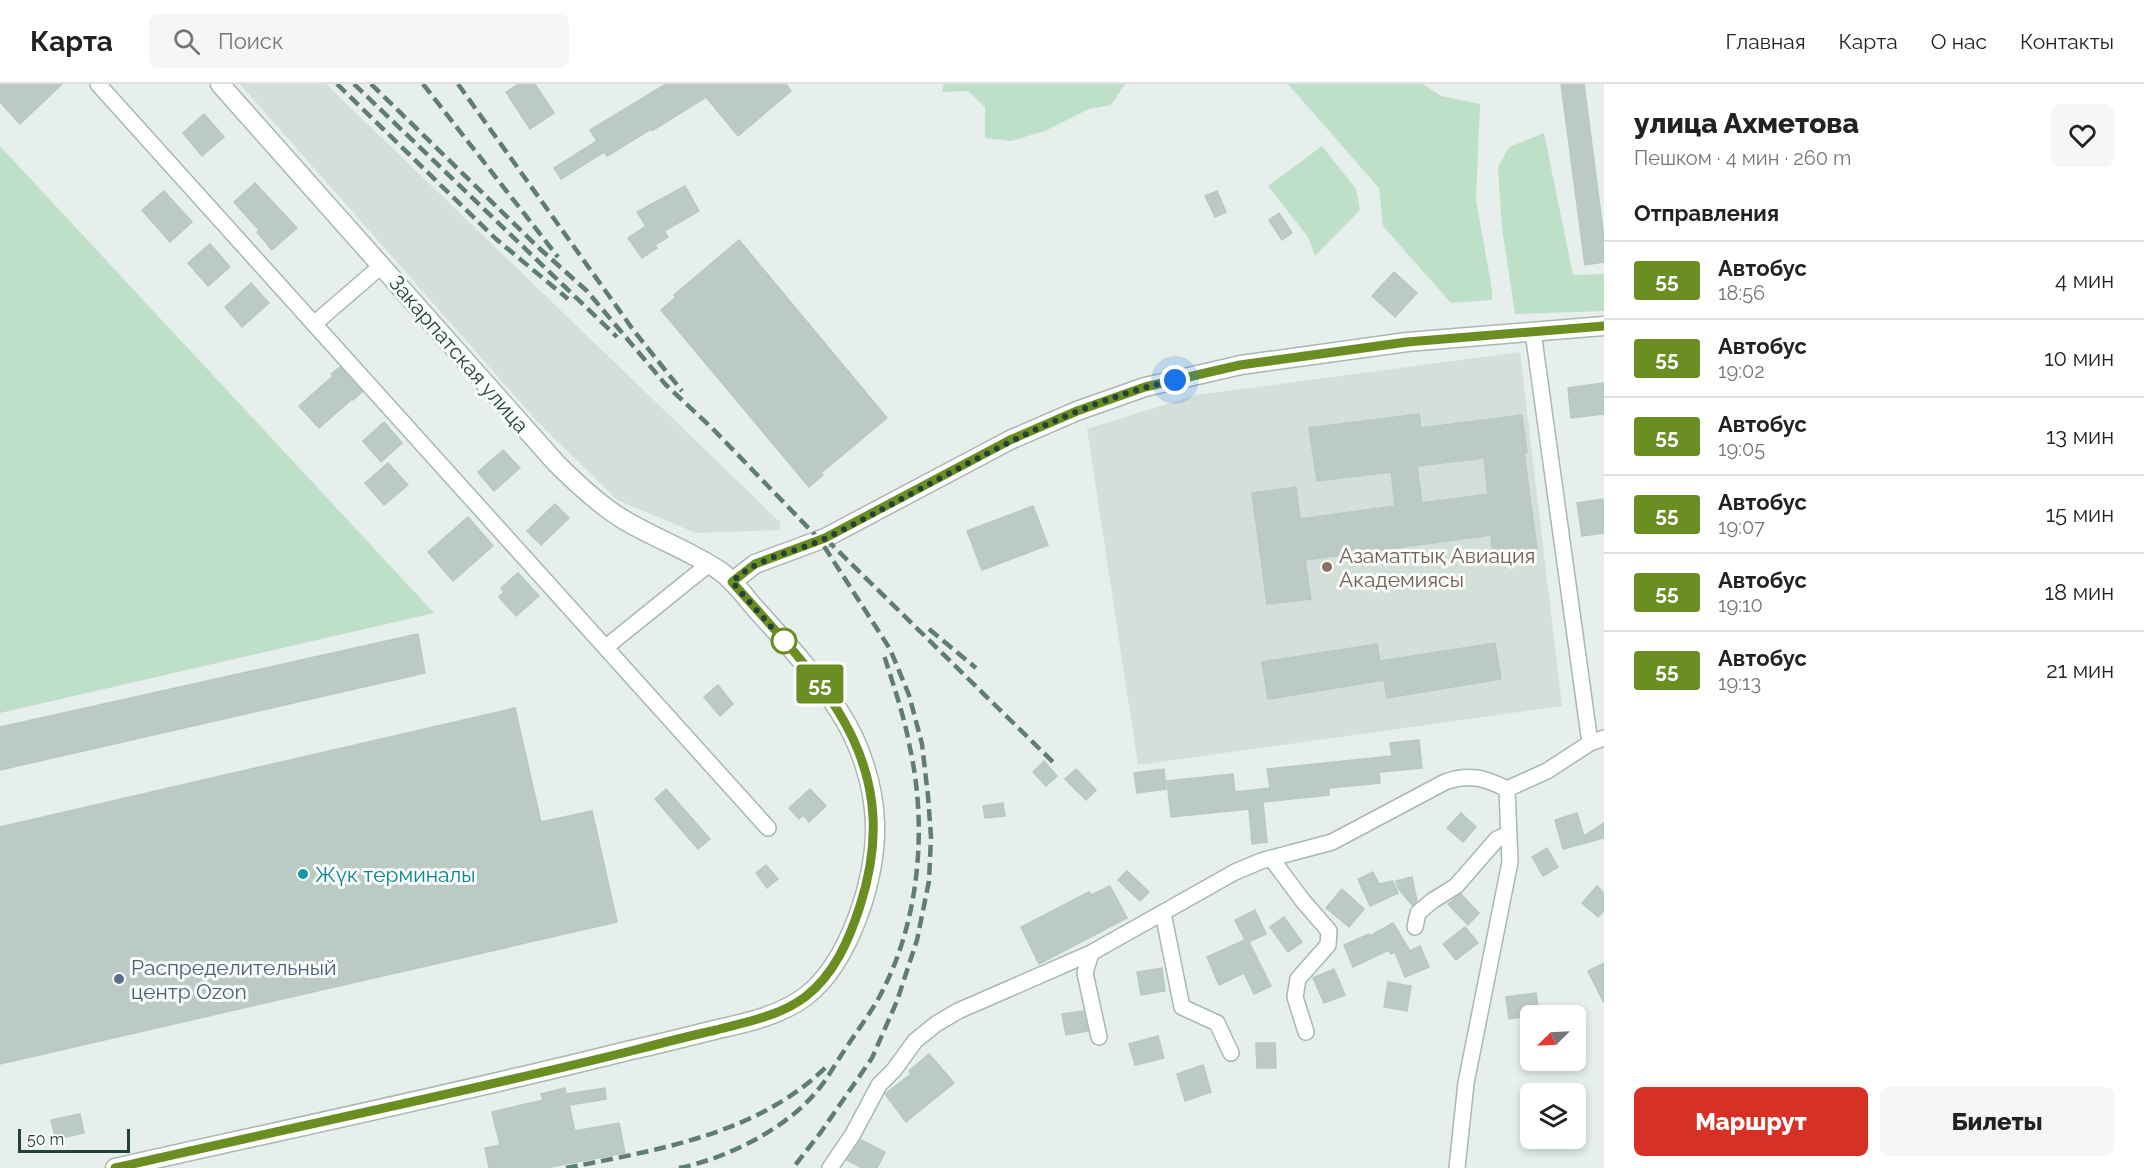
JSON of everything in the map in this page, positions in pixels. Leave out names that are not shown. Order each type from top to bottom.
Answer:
[{"type":"street","points":[[98,84],[768,828]]},
{"type":"street","name":"Закарпатская улица","points":[[115,1168],[503,1082],[727,1027],[787,1008],[818,986],[833,967],[846,942],[866,887],[873,852],[875,824],[871,793],[857,747],[841,714],[775,630],[724,573],[621,518],[581,489],[220,84]]},
{"type":"street","points":[[314,324],[381,266]]},
{"type":"street","points":[[732,582],[755,564],[825,538],[1010,440],[1077,411],[1145,387],[1240,365],[1407,342],[1604,326]]},
{"type":"street","points":[[1507,789],[1547,771],[1597,740],[1533,332]]},
{"type":"street","points":[[606,647],[709,564]]},
{"type":"street","points":[[830,1168],[853,1134],[879,1085],[894,1070],[915,1041],[936,1024],[958,1011],[1090,953],[1235,872],[1271,858],[1332,842],[1445,782],[1460,777],[1486,778],[1507,789]]},
{"type":"street","points":[[1457,1168],[1466,1083],[1510,862],[1507,789]]},
{"type":"street","points":[[1415,927],[1418,914],[1432,901],[1456,885],[1497,839],[1509,834]]},
{"type":"street","points":[[1271,858],[1329,931],[1328,945],[1298,979],[1295,997],[1306,1032]]},
{"type":"street","points":[[1163,913],[1182,1007],[1217,1023],[1231,1053]]},
{"type":"street","points":[[1090,953],[1085,973],[1099,1037]]},
{"type":"shaded area","points":[[240,84],[326,84],[780,522],[780,530],[696,533],[617,500],[536,420]]},
{"type":"shaded area","name":"Азаматтық Авиация Академиясы","points":[[1520,352],[1562,706],[1138,765],[1087,429],[1196,395]]},
{"type":"green space","points":[[944,84],[1125,84],[1111,105],[1089,109],[1045,131],[1011,141],[985,138],[985,107],[968,91],[942,92]]},
{"type":"green space","points":[[1288,84],[1423,84],[1441,96],[1480,104],[1476,200],[1492,300],[1451,303],[1383,226],[1379,188]]},
{"type":"green space","points":[[1544,133],[1573,275],[1604,274],[1604,311],[1515,314],[1502,227],[1498,167],[1509,147]]},
{"type":"green space","points":[[0,146],[434,613],[0,713]]},
{"type":"green space","points":[[1322,146],[1356,189],[1360,210],[1315,256],[1308,237],[1268,186]]},
{"type":"building","points":[[0,84],[62,84],[20,124],[0,102]]},
{"type":"building","points":[[519,84],[535,84],[554,113],[530,129],[506,92]]},
{"type":"building","points":[[666,84],[786,84],[791,91],[738,136],[706,97],[652,131],[651,129],[607,156],[604,152],[561,179],[554,168],[597,141],[590,130]]},
{"type":"building","points":[[1561,84],[1584,84],[1604,238],[1604,262],[1585,265]]},
{"type":"building","points":[[204,114],[224,137],[202,156],[183,133]]},
{"type":"building","points":[[255,183],[297,228],[272,250],[257,232],[259,230],[234,202]]},
{"type":"building","points":[[685,186],[699,211],[664,231],[668,237],[655,245],[657,248],[642,258],[628,238],[646,226],[637,212]]},
{"type":"building","points":[[164,191],[192,222],[170,242],[142,210]]},
{"type":"building","points":[[1217,191],[1226,212],[1215,217],[1205,196]]},
{"type":"building","points":[[1279,213],[1292,233],[1282,240],[1269,220]]},
{"type":"building","points":[[739,240],[887,418],[821,473],[823,475],[809,487],[661,310],[676,297],[674,295]]},
{"type":"building","points":[[210,244],[230,267],[208,286],[188,263]]},
{"type":"building","points":[[1394,272],[1417,293],[1395,317],[1372,296]]},
{"type":"building","points":[[251,283],[269,303],[242,327],[225,307]]},
{"type":"building","points":[[340,367],[362,392],[319,428],[299,406]]},
{"type":"building","points":[[1604,383],[1604,414],[1571,418],[1568,388]]},
{"type":"building","points":[[1419,414],[1421,428],[1522,415],[1527,452],[1524,453],[1537,549],[1493,554],[1491,535],[1305,560],[1311,599],[1267,604],[1252,493],[1296,487],[1300,519],[1395,506],[1391,472],[1317,481],[1309,428]],"holes":[[[1484,458],[1488,494],[1422,503],[1417,466]]]},
{"type":"building","points":[[384,422],[402,443],[381,462],[363,441]]},
{"type":"building","points":[[503,450],[520,468],[494,491],[478,472]]},
{"type":"building","points":[[388,463],[408,485],[384,505],[365,483]]},
{"type":"building","points":[[1604,499],[1604,533],[1582,536],[1577,503]]},
{"type":"building","points":[[555,504],[569,518],[541,545],[527,531]]},
{"type":"building","points":[[1033,506],[1048,545],[982,570],[967,531]]},
{"type":"building","points":[[468,517],[493,546],[453,581],[428,552]]},
{"type":"building","points":[[518,573],[539,596],[516,616],[499,597],[504,592],[501,588]]},
{"type":"building","points":[[418,634],[425,673],[0,770],[0,727]]},
{"type":"building","points":[[1495,643],[1501,679],[1387,698],[1384,680],[1268,699],[1262,662],[1377,644],[1380,661]]},
{"type":"building","points":[[718,685],[733,704],[720,716],[704,697]]},
{"type":"building","name":"Жүк терминалы","points":[[515,708],[541,822],[592,811],[617,922],[0,1064],[0,827]]},
{"type":"building","points":[[1419,740],[1422,768],[1379,772],[1380,783],[1329,788],[1329,795],[1263,802],[1267,842],[1252,844],[1249,809],[1171,817],[1167,781],[1233,774],[1235,792],[1270,788],[1267,769],[1392,756],[1390,743]]},
{"type":"building","points":[[1044,761],[1057,776],[1046,786],[1033,772]]},
{"type":"building","points":[[1076,769],[1096,790],[1086,800],[1065,779]]},
{"type":"building","points":[[1164,769],[1166,789],[1137,793],[1134,773]]},
{"type":"building","points":[[666,789],[710,839],[698,849],[655,799]]},
{"type":"building","points":[[810,789],[826,806],[809,822],[803,815],[799,819],[789,808]]},
{"type":"building","points":[[1003,803],[1005,816],[985,818],[983,806]]},
{"type":"building","points":[[1461,813],[1476,827],[1463,842],[1447,828]]},
{"type":"building","points":[[1577,813],[1584,836],[1604,823],[1604,838],[1563,849],[1555,820]]},
{"type":"building","points":[[1547,848],[1558,867],[1543,876],[1532,857]]},
{"type":"building","points":[[766,865],[778,879],[767,888],[756,873]]},
{"type":"building","points":[[1127,871],[1149,892],[1140,901],[1118,880]]},
{"type":"building","points":[[1373,872],[1379,884],[1393,881],[1398,893],[1370,906],[1358,879]]},
{"type":"building","points":[[1412,877],[1417,901],[1412,905],[1398,888],[1396,881]]},
{"type":"building","points":[[1110,886],[1127,918],[1039,964],[1021,927],[1089,892],[1091,895]]},
{"type":"building","points":[[1597,886],[1604,893],[1604,911],[1598,917],[1582,903]]},
{"type":"building","points":[[1342,889],[1364,909],[1349,927],[1326,908]]},
{"type":"building","points":[[1461,894],[1479,913],[1468,925],[1448,904]]},
{"type":"building","points":[[1255,910],[1266,934],[1249,942],[1271,986],[1254,994],[1244,973],[1219,985],[1207,957],[1245,940],[1235,920]]},
{"type":"building","points":[[1284,917],[1302,942],[1288,952],[1270,927]]},
{"type":"building","points":[[1393,923],[1410,951],[1420,946],[1429,967],[1405,977],[1395,952],[1391,954],[1389,950],[1353,967],[1344,945],[1369,934],[1370,936]]},
{"type":"building","points":[[1465,927],[1478,943],[1456,960],[1443,944]]},
{"type":"building","points":[[1604,963],[1604,1003],[1588,971]]},
{"type":"building","points":[[1162,968],[1165,991],[1141,995],[1137,972]]},
{"type":"building","points":[[1334,969],[1345,995],[1324,1003],[1313,978]]},
{"type":"building","points":[[1388,982],[1411,986],[1407,1011],[1384,1007]]},
{"type":"building","points":[[1536,993],[1538,1005],[1520,1005],[1520,1017],[1509,1019],[1506,997]]},
{"type":"building","points":[[1083,1011],[1088,1031],[1066,1035],[1062,1014]]},
{"type":"building","points":[[1158,1036],[1164,1058],[1135,1065],[1129,1044]]},
{"type":"building","points":[[1256,1043],[1275,1043],[1276,1068],[1257,1068]]},
{"type":"building","points":[[929,1054],[954,1083],[906,1122],[885,1094],[911,1074],[909,1071]]},
{"type":"building","points":[[1203,1065],[1211,1092],[1185,1101],[1177,1074]]},
{"type":"building","points":[[565,1088],[566,1094],[605,1088],[606,1099],[569,1105],[575,1131],[619,1123],[625,1153],[545,1168],[489,1168],[485,1148],[500,1145],[492,1112],[543,1100],[541,1094]]},
{"type":"building","points":[[80,1114],[84,1133],[56,1139],[51,1120]]},
{"type":"building","points":[[861,1140],[885,1152],[877,1168],[862,1168],[847,1160]]},
{"type":"railway","points":[[337,84],[496,239],[568,299]]},
{"type":"railway","points":[[354,84],[617,337]]},
{"type":"railway","points":[[371,84],[540,249],[587,291],[666,385],[712,428],[820,540],[890,649],[909,695],[922,744],[931,837],[929,881],[917,940],[897,1001],[872,1058],[793,1168]]},
{"type":"railway","points":[[423,84],[558,257]]},
{"type":"railway","points":[[458,84],[634,331],[682,391]]},
{"type":"railway","points":[[826,539],[1054,763]]},
{"type":"railway","points":[[929,629],[976,668]]},
{"type":"railway","points":[[679,1168],[716,1158],[735,1150],[772,1130],[803,1106],[820,1087],[841,1056],[877,1001],[891,972],[911,910],[919,845],[915,779],[908,736],[883,652]]},
{"type":"railway","points":[[566,1168],[671,1146],[739,1123],[770,1108],[800,1089],[827,1066]]},
{"type":"bus line","name":"55","points":[[115,1168],[503,1082],[727,1027],[787,1008],[818,986],[833,967],[846,942],[866,887],[873,852],[875,824],[871,793],[859,751],[841,714],[775,630],[732,582],[755,564],[825,538],[1010,440],[1077,411],[1145,387],[1240,365],[1407,342],[1604,326]]},
{"type":"place","name":"Азаматтық Авиация Академиясы","points":[[1327,567]]},
{"type":"place","name":"Жүк терминалы","points":[[303,874]]},
{"type":"place","name":"Распределительный центр Ozon","points":[[119,979]]},
{"type":"route","points":[[784,641],[788,646],[732,582],[744,571],[755,564],[825,538],[1010,440],[1077,411],[1145,387],[1175,380]]}]
